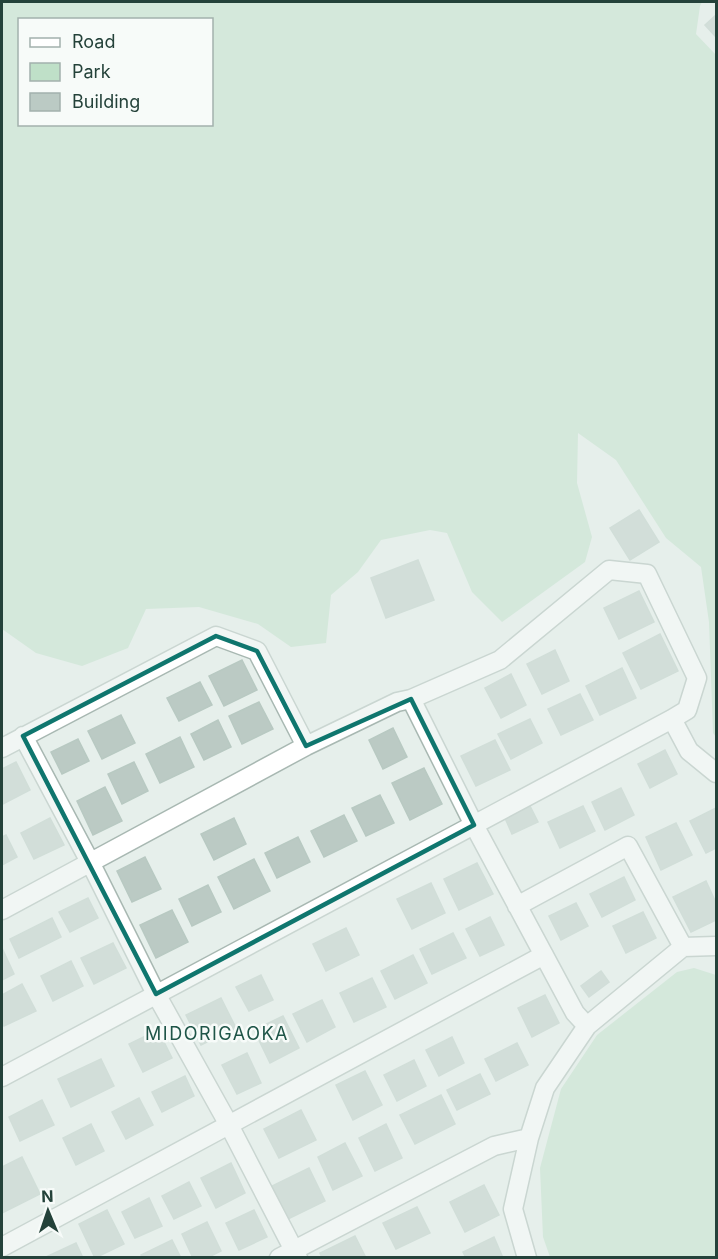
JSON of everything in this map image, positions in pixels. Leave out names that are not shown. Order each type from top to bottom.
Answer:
[{"type":"street","points":[[2,910],[306,746],[398,702],[411,699],[500,660],[609,570],[647,574],[697,678],[687,710],[672,719],[2,1077]]},
{"type":"street","points":[[2,748],[216,636],[257,651],[306,746]]},
{"type":"street","points":[[411,699],[517,906],[575,1013],[586,1026]]},
{"type":"street","points":[[672,719],[689,751],[717,773]]},
{"type":"street","points":[[23,736],[90,862],[156,994],[229,1125],[290,1255],[494,1146],[529,1138]]},
{"type":"street","points":[[517,906],[628,846],[683,946]]},
{"type":"street","points":[[527,1257],[513,1209],[529,1138],[545,1088],[586,1026],[683,946],[717,946]]},
{"type":"street","points":[[2,1247],[544,955]]},
{"type":"highlighted area","points":[[216,636],[257,651],[306,746],[411,699],[474,825],[156,994],[23,736]]},
{"type":"green space","points":[[2,2],[702,2],[696,34],[716,55],[716,737],[713,733],[709,622],[701,567],[666,538],[616,460],[578,433],[577,483],[592,537],[585,562],[502,622],[472,592],[447,533],[430,530],[381,540],[358,572],[331,595],[326,643],[291,647],[258,624],[199,607],[146,609],[128,648],[82,666],[36,653],[2,629]]},
{"type":"green space","points":[[694,968],[716,975],[716,1257],[550,1257],[543,1237],[540,1168],[561,1089],[597,1035],[677,972]]},
{"type":"building","points":[[716,15],[716,37],[705,25]]},
{"type":"building","points":[[639,510],[659,542],[630,560],[610,528]]},
{"type":"building","points":[[418,560],[434,600],[386,618],[371,578]]},
{"type":"building","points":[[639,591],[654,622],[619,639],[604,608]]},
{"type":"building","points":[[660,634],[678,671],[641,689],[623,653]]},
{"type":"building","points":[[555,650],[569,681],[542,694],[527,664]]},
{"type":"building","points":[[242,660],[257,690],[224,706],[209,676]]},
{"type":"building","points":[[622,668],[636,698],[600,715],[586,686]]},
{"type":"building","points":[[511,674],[526,705],[501,718],[485,688]]},
{"type":"building","points":[[200,682],[212,705],[179,721],[167,698]]},
{"type":"building","points":[[580,694],[593,720],[561,735],[548,709]]},
{"type":"building","points":[[259,702],[273,729],[242,744],[229,716]]},
{"type":"building","points":[[121,715],[135,743],[102,759],[88,731]]},
{"type":"building","points":[[530,719],[542,743],[511,759],[498,734]]},
{"type":"building","points":[[218,720],[231,747],[204,760],[191,734]]},
{"type":"building","points":[[393,728],[407,757],[383,769],[369,740]]},
{"type":"building","points":[[180,737],[194,767],[160,783],[146,754]]},
{"type":"building","points":[[78,739],[89,761],[62,774],[51,752]]},
{"type":"building","points":[[495,740],[510,770],[476,786],[461,756]]},
{"type":"building","points":[[665,750],[677,774],[650,788],[638,764]]},
{"type":"building","points":[[16,762],[30,790],[3,804],[2,769]]},
{"type":"building","points":[[134,762],[148,791],[122,804],[108,774]]},
{"type":"building","points":[[424,768],[442,804],[410,820],[392,783]]},
{"type":"building","points":[[105,787],[122,821],[93,835],[77,801]]},
{"type":"building","points":[[621,788],[634,815],[605,830],[592,802]]},
{"type":"building","points":[[380,795],[394,823],[366,836],[352,808]]},
{"type":"building","points":[[530,806],[538,822],[512,834],[505,818]]},
{"type":"building","points":[[583,806],[595,831],[560,848],[548,822]]},
{"type":"building","points":[[716,808],[716,848],[706,853],[690,821]]},
{"type":"building","points":[[344,815],[357,841],[324,857],[311,831]]},
{"type":"building","points":[[50,818],[64,845],[34,859],[21,833]]},
{"type":"building","points":[[234,818],[246,844],[214,860],[201,834]]},
{"type":"building","points":[[676,823],[692,855],[661,870],[646,837]]},
{"type":"building","points":[[6,835],[17,857],[2,865],[2,837]]},
{"type":"building","points":[[298,837],[310,862],[277,878],[265,853]]},
{"type":"building","points":[[145,857],[161,889],[132,902],[117,871]]},
{"type":"building","points":[[254,859],[270,891],[234,909],[218,877]]},
{"type":"building","points":[[477,863],[493,894],[459,910],[444,879]]},
{"type":"building","points":[[624,877],[635,900],[602,917],[590,894]]},
{"type":"building","points":[[706,881],[716,903],[716,920],[691,932],[673,897]]},
{"type":"building","points":[[431,883],[445,913],[412,929],[397,899]]},
{"type":"building","points":[[208,885],[221,912],[192,926],[179,899]]},
{"type":"building","points":[[88,898],[98,918],[70,932],[59,912]]},
{"type":"building","points":[[576,903],[588,926],[561,940],[549,916]]},
{"type":"building","points":[[172,910],[188,942],[156,958],[140,925]]},
{"type":"building","points":[[643,912],[656,938],[626,953],[613,926]]},
{"type":"building","points":[[490,917],[504,945],[480,956],[466,929]]},
{"type":"building","points":[[52,918],[61,937],[19,958],[10,939]]},
{"type":"building","points":[[346,928],[359,955],[326,971],[313,944]]},
{"type":"building","points":[[453,933],[466,958],[432,974],[420,949]]},
{"type":"building","points":[[113,943],[126,968],[94,984],[81,958]]},
{"type":"building","points":[[2,948],[14,974],[2,980]]},
{"type":"building","points":[[413,955],[427,983],[395,999],[381,971]]},
{"type":"building","points":[[71,961],[83,986],[53,1001],[41,976]]},
{"type":"building","points":[[601,971],[609,982],[589,997],[581,986]]},
{"type":"building","points":[[261,975],[273,1000],[249,1011],[236,987]]},
{"type":"building","points":[[372,978],[386,1007],[354,1022],[340,993]]},
{"type":"building","points":[[22,984],[36,1011],[4,1026],[2,995]]},
{"type":"building","points":[[545,995],[559,1023],[532,1037],[518,1008]]},
{"type":"building","points":[[221,998],[236,1028],[201,1045],[186,1015]]},
{"type":"building","points":[[322,1000],[335,1027],[307,1042],[293,1014]]},
{"type":"building","points":[[283,1016],[299,1048],[270,1063],[254,1030]]},
{"type":"building","points":[[158,1030],[172,1058],[143,1072],[129,1044]]},
{"type":"building","points":[[452,1037],[464,1063],[439,1076],[426,1050]]},
{"type":"building","points":[[517,1043],[528,1065],[496,1081],[485,1059]]},
{"type":"building","points":[[247,1053],[261,1083],[237,1094],[222,1065]]},
{"type":"building","points":[[101,1059],[114,1086],[71,1107],[58,1079]]},
{"type":"building","points":[[414,1060],[426,1086],[397,1101],[384,1075]]},
{"type":"building","points":[[365,1071],[382,1105],[353,1120],[336,1085]]},
{"type":"building","points":[[480,1074],[490,1094],[457,1110],[447,1090]]},
{"type":"building","points":[[185,1076],[194,1096],[162,1112],[152,1092]]},
{"type":"building","points":[[441,1095],[455,1124],[415,1144],[400,1115]]},
{"type":"building","points":[[139,1098],[153,1125],[126,1139],[112,1112]]},
{"type":"building","points":[[42,1100],[54,1125],[20,1141],[9,1117]]},
{"type":"building","points":[[301,1110],[316,1140],[279,1158],[264,1129]]},
{"type":"building","points":[[91,1124],[104,1151],[76,1165],[63,1138]]},
{"type":"building","points":[[386,1124],[402,1158],[375,1171],[359,1138]]},
{"type":"building","points":[[345,1143],[362,1176],[333,1190],[318,1157]]},
{"type":"building","points":[[22,1157],[40,1194],[2,1213],[2,1167]]},
{"type":"building","points":[[231,1163],[245,1193],[216,1208],[201,1178]]},
{"type":"building","points":[[309,1168],[325,1201],[288,1219],[272,1186]]},
{"type":"building","points":[[189,1182],[201,1206],[174,1219],[162,1196]]},
{"type":"building","points":[[484,1185],[499,1215],[465,1232],[450,1202]]},
{"type":"building","points":[[149,1198],[162,1226],[135,1238],[122,1212]]},
{"type":"building","points":[[417,1207],[430,1233],[396,1249],[383,1223]]},
{"type":"building","points":[[107,1210],[124,1244],[95,1258],[79,1224]]},
{"type":"building","points":[[254,1210],[267,1237],[239,1250],[226,1223]]},
{"type":"building","points":[[207,1222],[221,1251],[207,1258],[193,1258],[182,1234]]},
{"type":"building","points":[[355,1236],[366,1258],[322,1258],[320,1253]]},
{"type":"building","points":[[494,1237],[503,1258],[466,1258],[463,1252]]},
{"type":"building","points":[[172,1240],[181,1258],[143,1258],[141,1255]]},
{"type":"building","points":[[76,1243],[83,1258],[46,1258],[46,1257]]},
{"type":"district","name":"MIDORIGAOKA","points":[[217,1034]]}]
